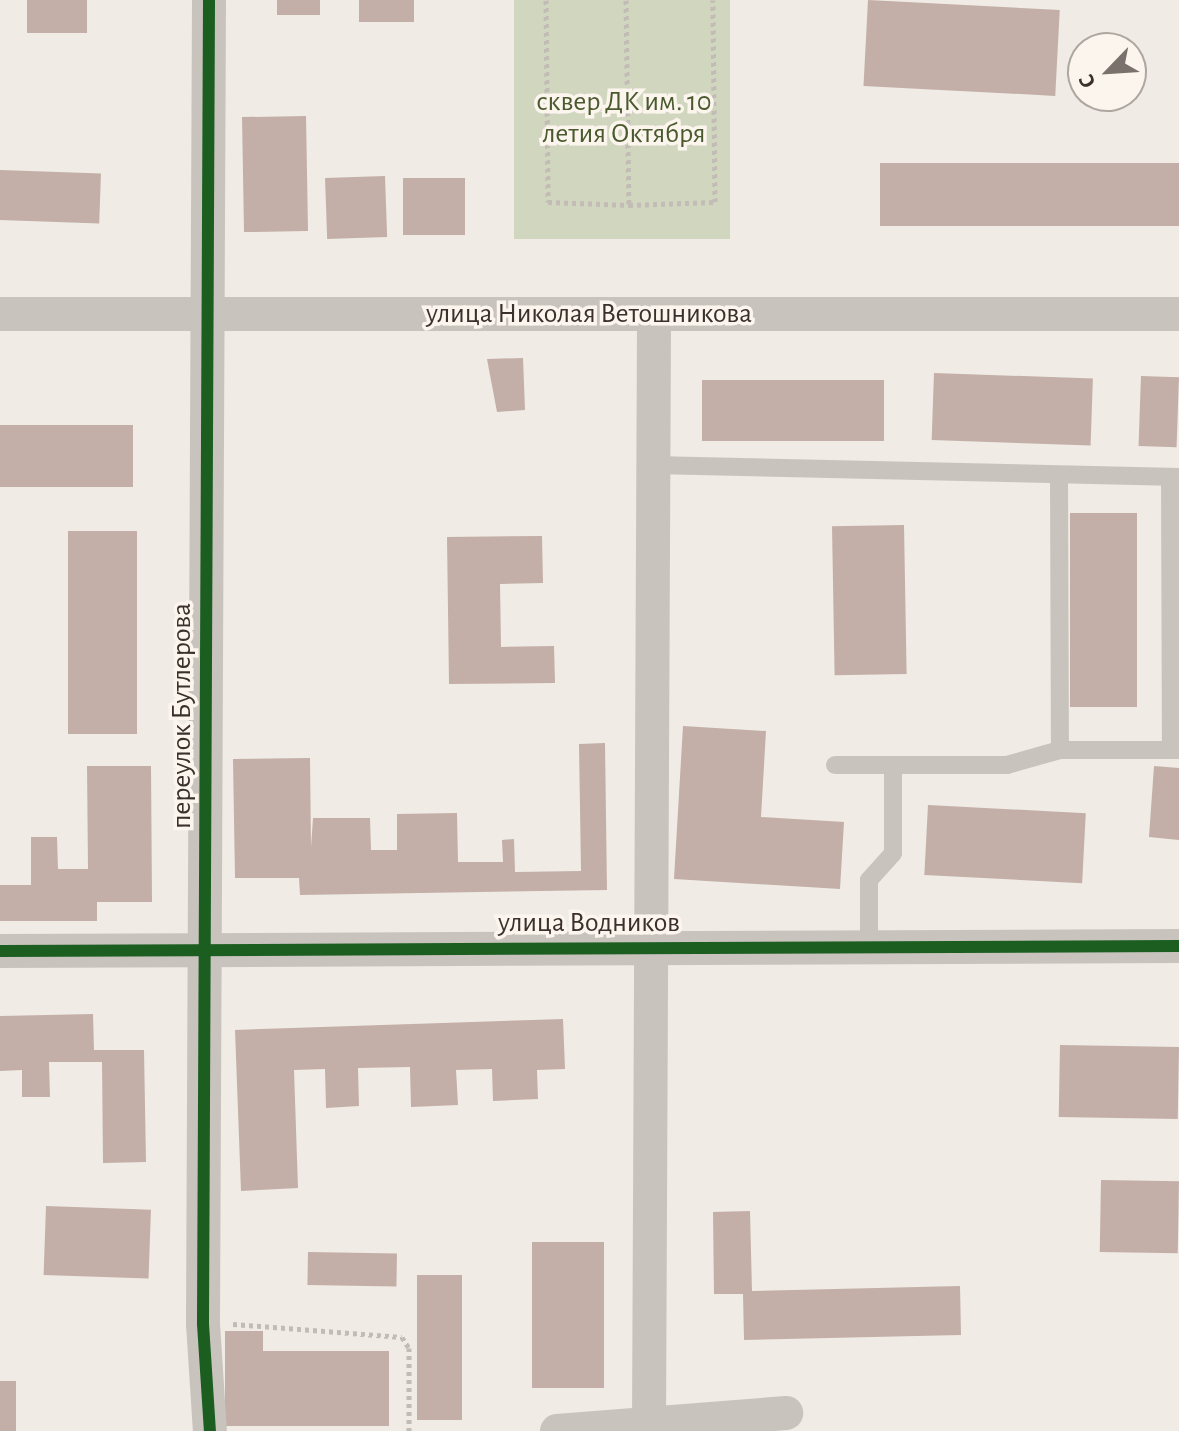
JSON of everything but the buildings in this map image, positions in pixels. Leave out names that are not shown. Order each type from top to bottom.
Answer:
[{"type":"street","name":"переулок Бутлерова","points":[[209,0],[203,1324],[210,1431]]},
{"type":"street","name":"улица Николая Ветошникова","points":[[0,314],[1179,314]]},
{"type":"street","points":[[649,1426],[654,314]]},
{"type":"street","name":"улица Водников","points":[[0,951],[205,946],[1179,946]]},
{"type":"street","points":[[557,1431],[786,1413]]},
{"type":"lane","points":[[653,465],[829,465],[1059,478],[1174,477],[1175,750],[1060,750],[1016,764],[835,765]]},
{"type":"lane","points":[[1059,478],[1060,750]]},
{"type":"lane","points":[[869,946],[869,880],[893,853],[893,765]]},
{"type":"path","points":[[546,0],[548,202],[629,205],[715,202],[713,0]]},
{"type":"path","points":[[626,0],[629,205]]},
{"type":"path","points":[[203,1324],[402,1337],[409,1348],[409,1431]]},
{"type":"green space","name":"сквер ДК им. 10 летия Октября","points":[[514,0],[730,0],[730,239],[514,239]]},
{"type":"cycle path","points":[[209,0],[203,1324],[210,1431]]},
{"type":"cycle path","points":[[0,951],[1179,946]]}]
